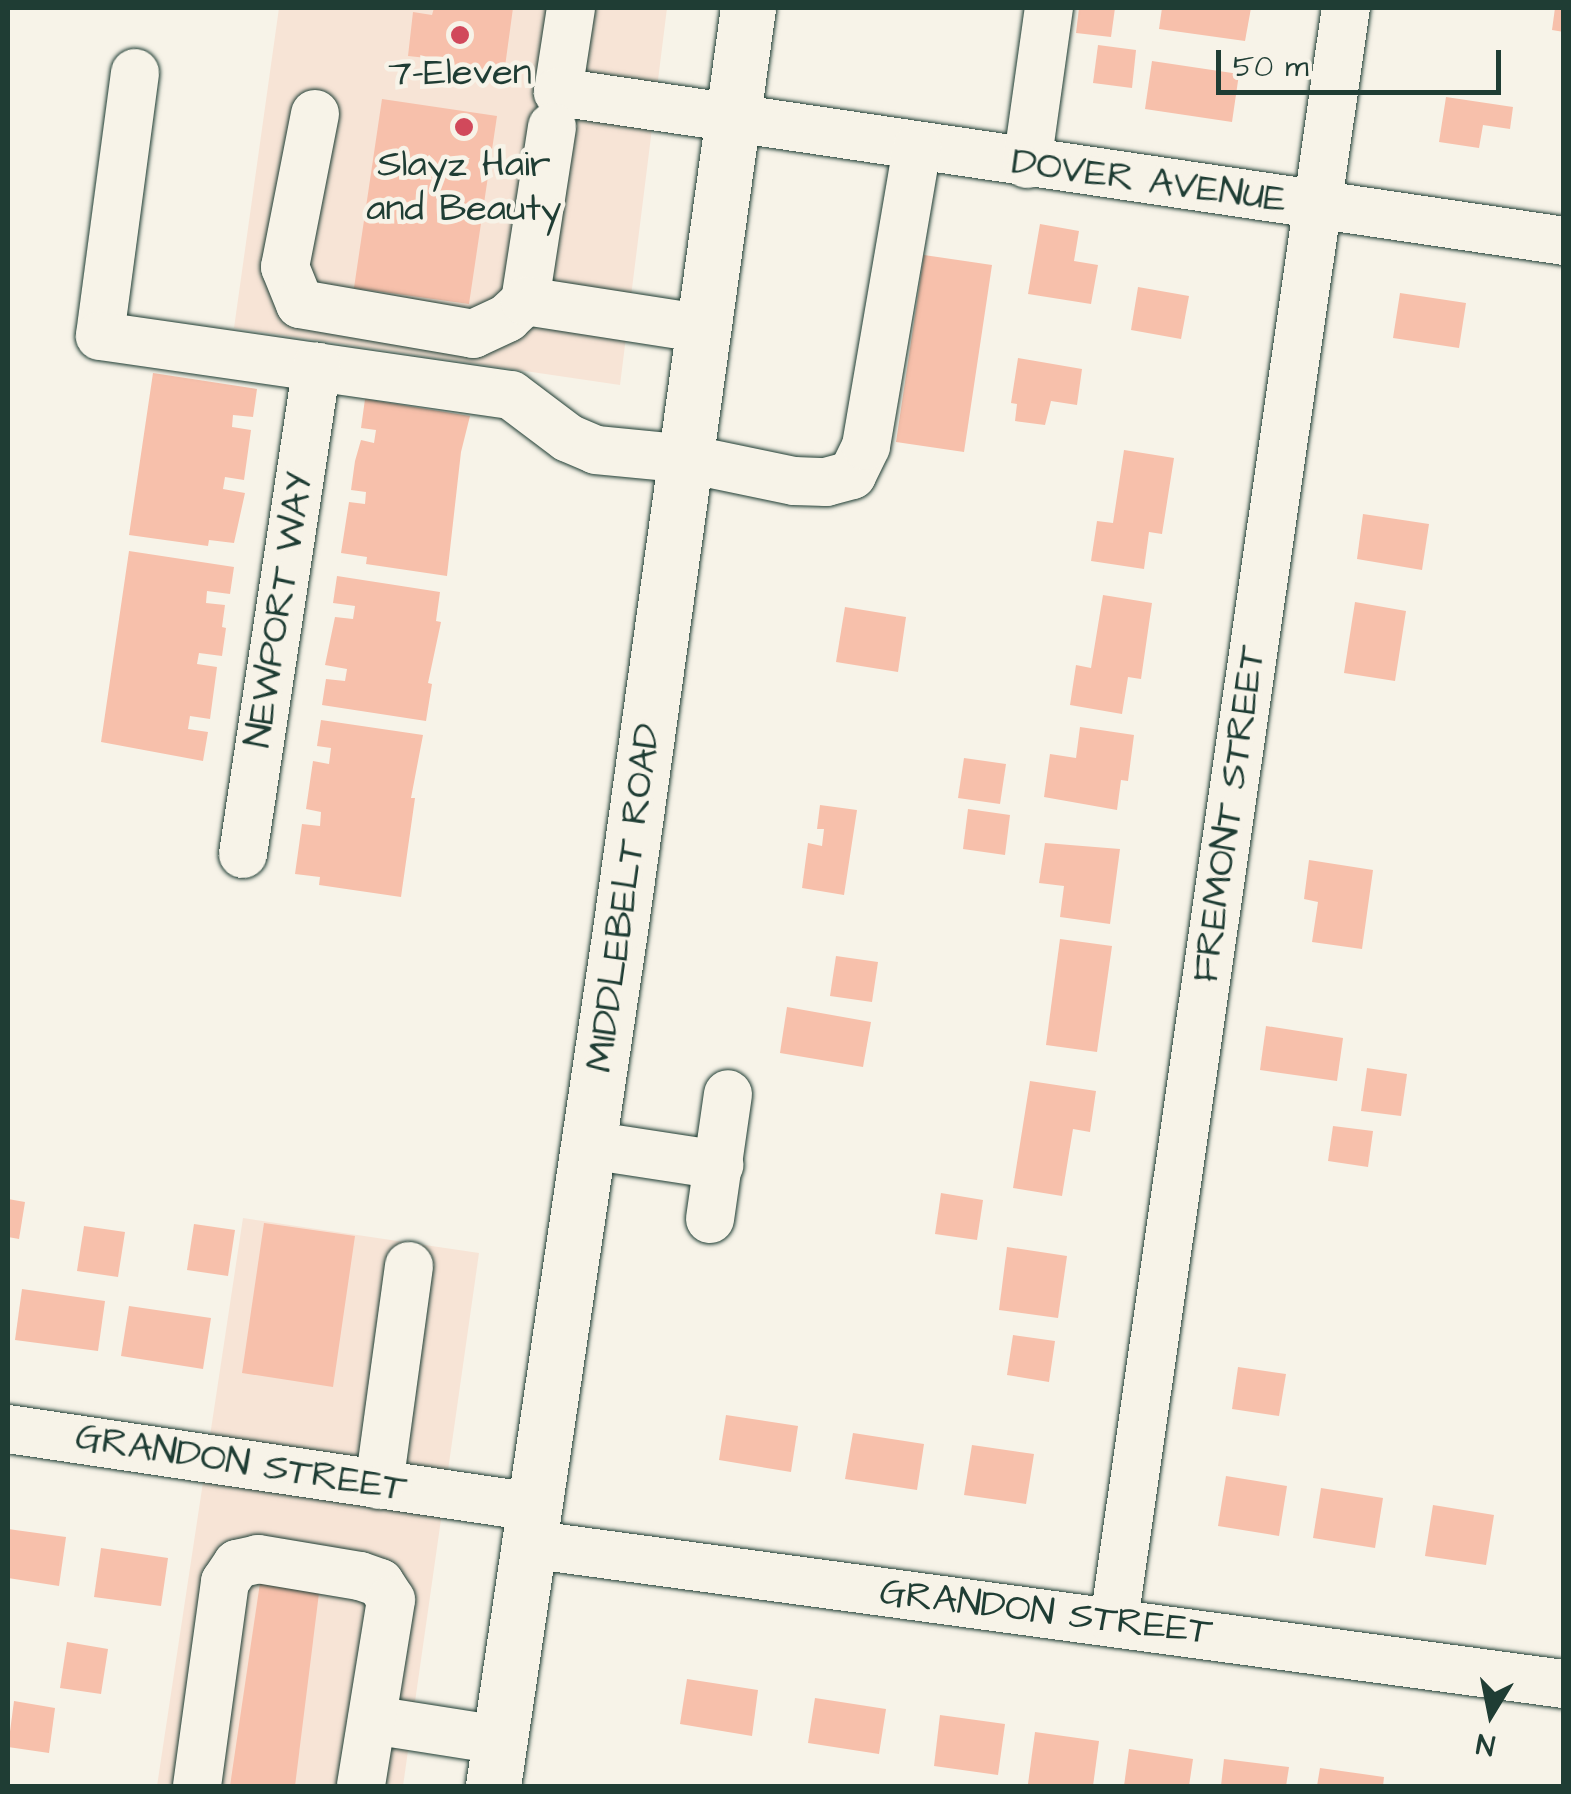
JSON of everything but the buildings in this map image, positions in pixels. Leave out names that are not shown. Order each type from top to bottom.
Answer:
[{"type":"main road","name":"MIDDLEBELT ROAD","points":[[496,1763],[688,459],[736,122],[748,8]]},
{"type":"street","name":"DOVER AVENUE","points":[[571,8],[558,92],[736,122],[1564,240]]},
{"type":"street","points":[[1027,164],[1049,8]]},
{"type":"street","name":"FREMONT STREET","points":[[1114,1621],[1346,8]]},
{"type":"street","points":[[135,72],[100,336],[512,395],[568,438],[596,450],[688,459],[794,481],[826,482],[852,475],[866,446],[918,148]]},
{"type":"street","points":[[315,114],[286,267],[300,304],[472,334],[507,318],[525,301],[552,127]]},
{"type":"street","points":[[525,301],[706,329]]},
{"type":"street","name":"NEWPORT WAY","points":[[242,854],[318,367]]},
{"type":"street","points":[[710,1219],[728,1094]]},
{"type":"street","points":[[589,1146],[718,1165]]},
{"type":"street","points":[[379,1485],[409,1266]]},
{"type":"street","name":"GRANDON STREET","points":[[8,1429],[379,1485],[530,1525],[1114,1621],[1564,1684]]},
{"type":"street","points":[[197,1786],[225,1582],[237,1564],[258,1559],[380,1583],[391,1600],[361,1786]]},
{"type":"street","points":[[372,1720],[496,1763]]},
{"type":"shaded area","points":[[279,8],[667,8],[620,385],[234,328]]},
{"type":"shaded area","points":[[243,1218],[479,1253],[403,1786],[157,1786]]},
{"type":"place","name":"7-Eleven","points":[[460,35]]},
{"type":"place","name":"Slayz Hair and Beauty","points":[[464,127]]}]
